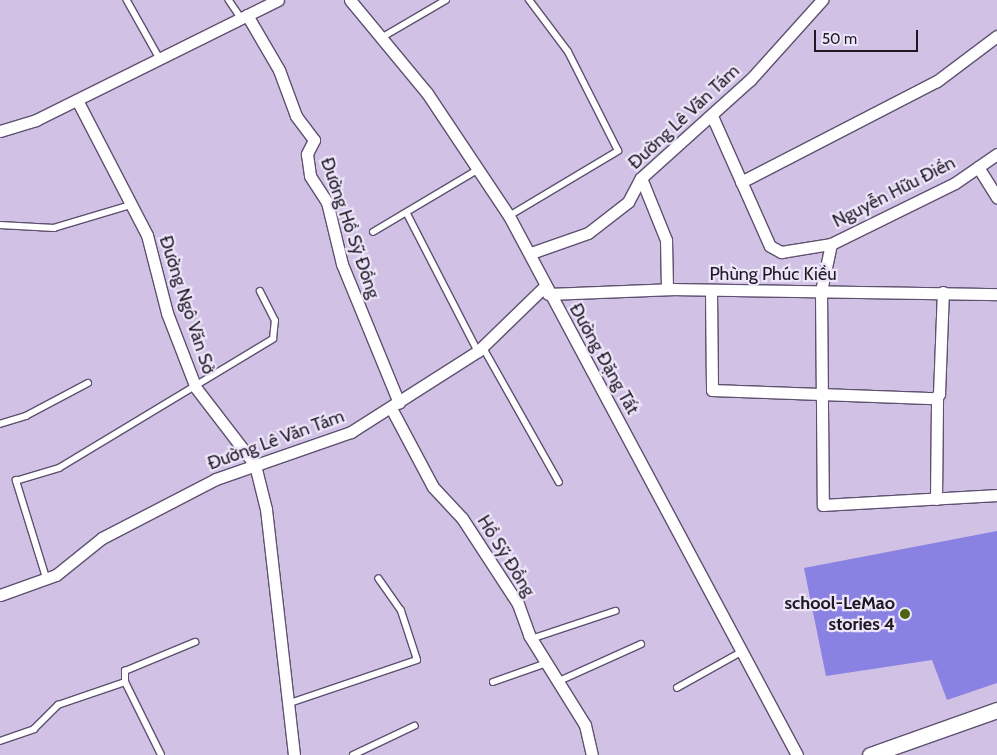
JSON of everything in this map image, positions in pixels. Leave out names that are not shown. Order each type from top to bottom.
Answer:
[{"type":"street","points":[[0,132],[77,100],[278,0]]},
{"type":"street","name":"Đường Đặng Tất","points":[[350,0],[427,93],[509,216],[531,253],[546,290],[743,651],[797,755]]},
{"type":"street","name":"Đường Lê Văn Tám","points":[[531,253],[588,233],[628,202],[641,178],[750,80],[822,0]]},
{"type":"street","name":"Đường Hồ Sỹ Đồng","points":[[244,16],[279,70],[296,116],[314,140],[307,154],[310,176],[327,202],[342,264],[395,406]]},
{"type":"street","points":[[741,182],[937,81],[997,36]]},
{"type":"street","name":"Đường Ngô Văn Sở","points":[[77,100],[133,204],[196,388],[255,464],[266,509],[294,755]]},
{"type":"street","name":"Nguyễn Hữu Điền","points":[[712,116],[770,246],[781,252],[831,244],[956,183],[997,154]]},
{"type":"street","points":[[978,167],[997,197]]},
{"type":"street","points":[[641,178],[666,240],[667,289]]},
{"type":"street","points":[[831,244],[821,291],[819,393],[823,505],[997,495]]},
{"type":"street","name":"Phùng Phúc Kiều","points":[[546,290],[667,289],[711,292],[821,291],[997,294]]},
{"type":"street","name":"Đường Lê Văn Tám","points":[[0,595],[46,578],[110,534],[216,479],[352,432],[395,406],[480,349],[546,290]]},
{"type":"street","points":[[711,292],[712,390],[937,397]]},
{"type":"street","points":[[936,499],[937,397],[943,292]]},
{"type":"street","name":"Hồ Sỹ Đồng","points":[[395,406],[434,487],[462,518],[518,604],[531,639],[585,725],[592,755]]},
{"type":"street","points":[[870,755],[997,710]]},
{"type":"lane","points":[[127,0],[159,58]]},
{"type":"lane","points":[[229,0],[244,16]]},
{"type":"lane","points":[[381,39],[446,0]]},
{"type":"lane","points":[[509,216],[618,151],[568,52],[529,0]]},
{"type":"lane","points":[[373,232],[479,170]]},
{"type":"lane","points":[[0,224],[54,228],[133,204]]},
{"type":"lane","points":[[408,213],[480,349],[559,482]]},
{"type":"lane","points":[[46,578],[16,482],[59,468],[196,388],[273,338],[275,321],[260,292]]},
{"type":"lane","points":[[0,424],[26,416],[88,383]]},
{"type":"lane","points":[[287,704],[417,660],[401,611],[379,579]]},
{"type":"lane","points":[[531,639],[615,611]]},
{"type":"lane","points":[[161,755],[125,682],[128,668],[195,642]]},
{"type":"lane","points":[[558,682],[641,644]]},
{"type":"lane","points":[[677,688],[743,651]]},
{"type":"lane","points":[[493,682],[547,663]]},
{"type":"lane","points":[[0,741],[34,729],[58,705],[125,682]]},
{"type":"lane","points":[[353,755],[414,726]]},
{"type":"building","name":"school-LeMao stories 4","points":[[997,531],[997,683],[947,700],[932,660],[826,676],[804,568]]},
{"type":"place","name":"school-LeMao stories 4","points":[[905,614]]}]
